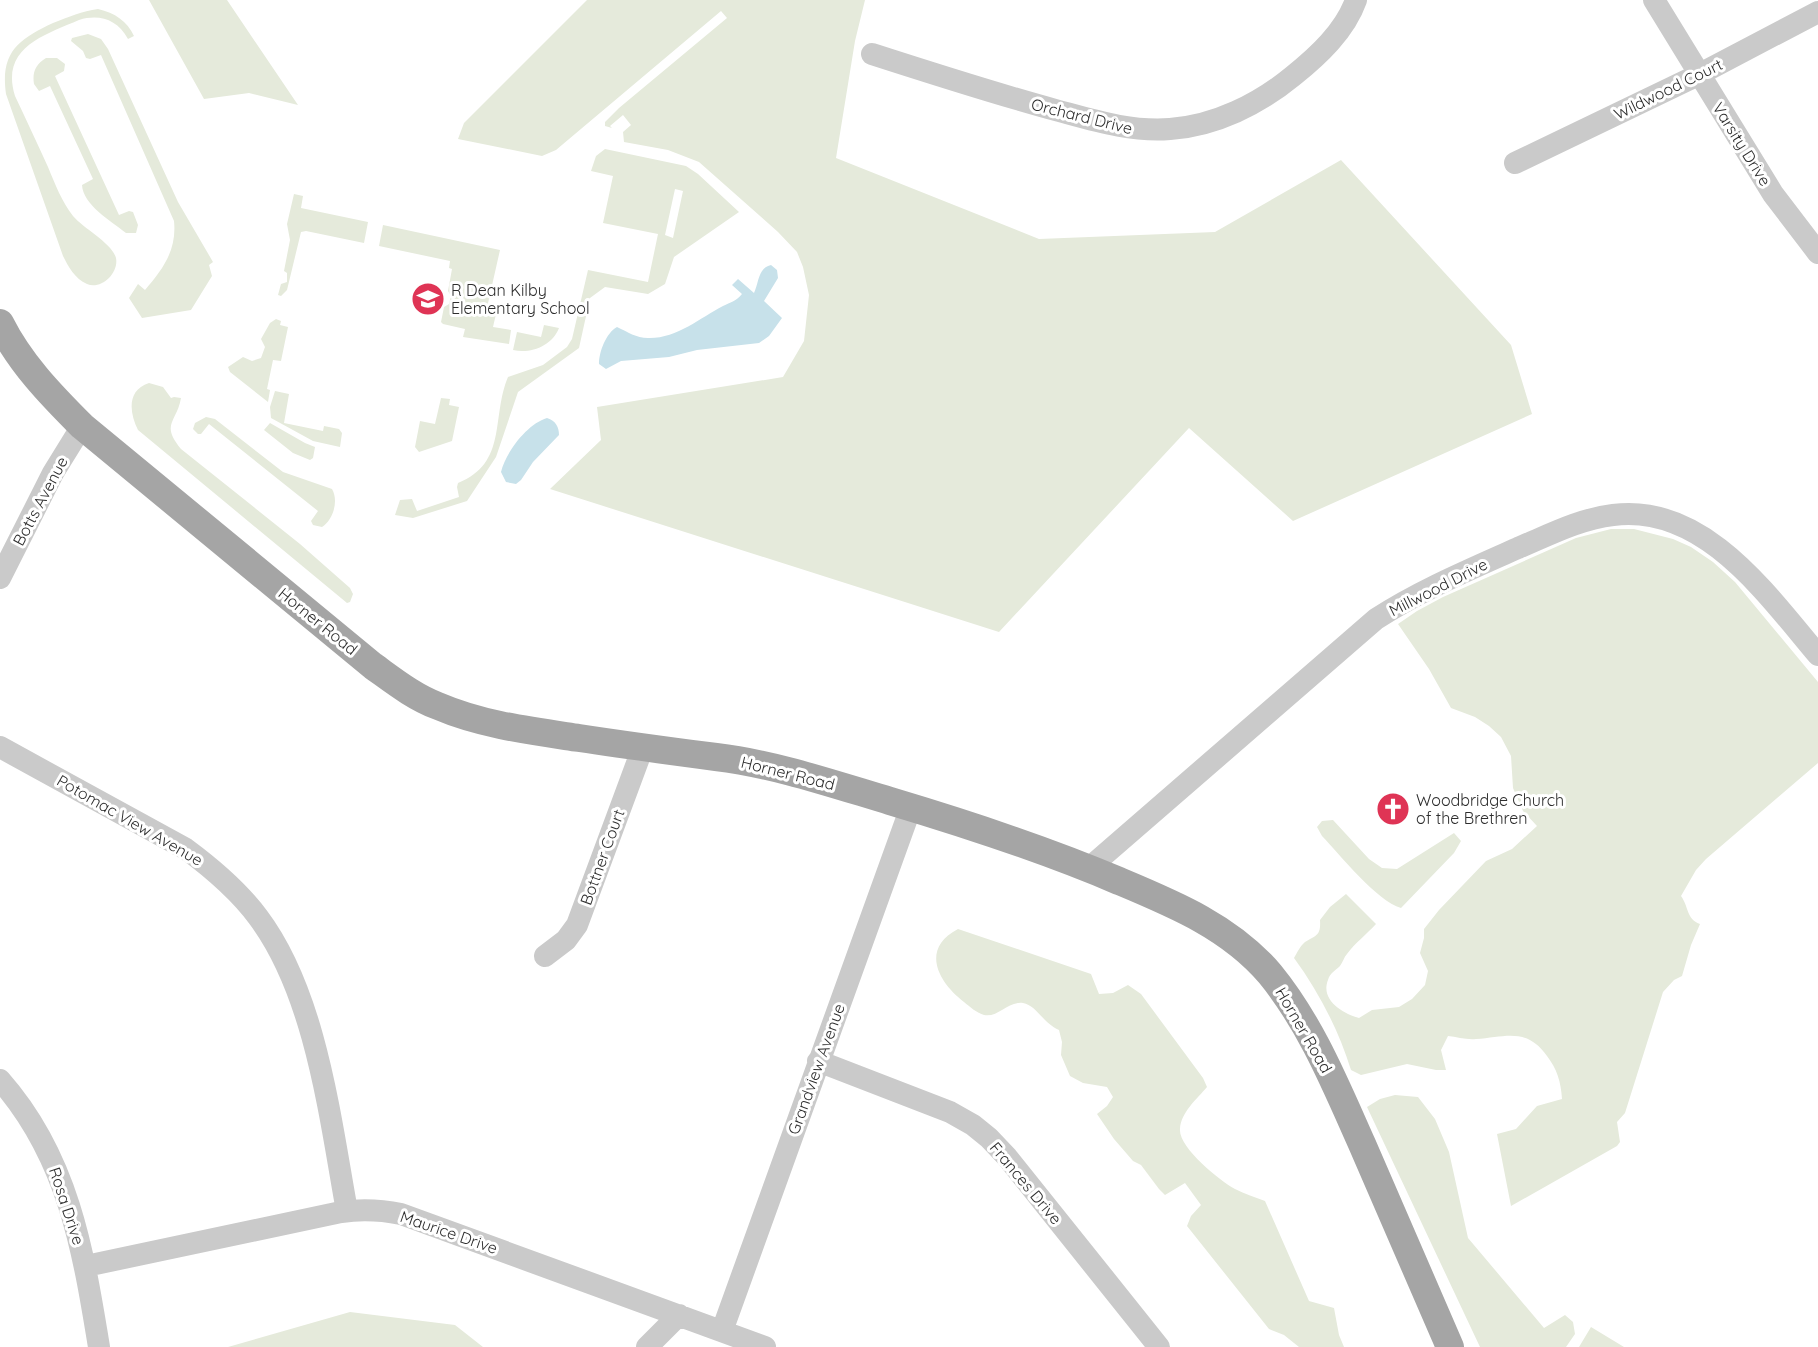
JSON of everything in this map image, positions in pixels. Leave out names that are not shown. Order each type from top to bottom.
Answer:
[{"type":"main road","name":"Horner Road","points":[[0,323],[28,369],[46,391],[82,426],[373,666],[416,695],[457,714],[531,731],[733,759],[803,775],[911,807],[1089,868],[1180,908],[1222,932],[1256,960],[1290,1001],[1320,1054],[1450,1347]]},
{"type":"street","name":"Orchard Drive","points":[[872,54],[1021,101],[1120,127],[1142,130],[1170,129],[1219,119],[1252,104],[1282,85],[1308,64],[1332,39],[1347,19],[1356,0]]},
{"type":"street","name":"Varsity Drive","points":[[1654,0],[1773,195],[1818,253]]},
{"type":"street","name":"Wildwood Court","points":[[1515,163],[1698,75],[1818,12]]},
{"type":"street","name":"Botts Avenue","points":[[0,578],[53,473],[82,426]]},
{"type":"street","name":"Millwood Drive","points":[[1089,868],[1376,619],[1406,599],[1437,583],[1578,523],[1612,515],[1636,514],[1659,518],[1683,526],[1721,550],[1750,576],[1818,656]]},
{"type":"street","name":"Potomac View Avenue","points":[[0,747],[186,849],[238,892],[259,918],[278,946],[295,983],[311,1035],[325,1092],[347,1211]]},
{"type":"street","name":"Bottner Court","points":[[545,956],[566,940],[577,925],[643,747]]},
{"type":"street","name":"Grandview Avenue","points":[[722,1331],[911,807]]},
{"type":"street","name":"Frances Drive","points":[[818,1061],[950,1112],[973,1125],[989,1138],[1007,1157],[1159,1347]]},
{"type":"street","name":"Rosa Drive","points":[[0,1080],[20,1102],[57,1169],[86,1266],[99,1347]]},
{"type":"street","name":"Maurice Drive","points":[[86,1266],[364,1209],[402,1214],[765,1347]]},
{"type":"street","points":[[647,1347],[679,1315]]},
{"type":"shaded area","points":[[149,0],[227,0],[298,105],[249,93],[204,99]]},
{"type":"shaded area","points":[[587,0],[865,0],[855,41],[836,158],[1039,239],[1215,232],[1341,160],[1511,345],[1532,414],[1293,521],[1189,428],[999,632],[550,489],[601,440],[597,407],[783,377],[804,341],[809,295],[797,252],[778,232],[699,162],[668,150],[624,142],[623,132],[631,125],[623,115],[610,126],[612,128],[605,126],[605,122],[619,108],[727,18],[721,11],[556,150],[542,156],[458,139],[464,123]]},
{"type":"shaded area","points":[[98,9],[120,18],[134,36],[128,39],[119,27],[107,20],[86,18],[79,20],[52,31],[28,46],[19,55],[14,66],[12,80],[15,96],[65,205],[78,221],[109,247],[116,258],[115,269],[108,279],[98,285],[92,285],[75,276],[63,256],[6,94],[5,80],[9,57],[22,41],[53,23]]},
{"type":"shaded area","points":[[88,34],[101,39],[108,49],[178,202],[213,262],[209,265],[212,276],[191,310],[142,318],[129,298],[138,284],[145,290],[163,267],[171,250],[174,221],[101,55],[86,58],[83,51],[71,41],[72,38]]},
{"type":"shaded area","points":[[46,58],[57,58],[65,64],[64,71],[55,76],[119,215],[129,211],[133,212],[138,225],[136,233],[126,233],[92,206],[87,199],[82,185],[93,179],[50,86],[39,91],[34,84],[36,69]]},
{"type":"shaded area","points":[[605,149],[686,166],[698,174],[739,212],[674,257],[665,284],[648,294],[605,287],[590,298],[579,348],[518,392],[496,457],[467,501],[413,518],[395,515],[400,500],[412,499],[417,511],[459,497],[458,483],[474,474],[485,464],[495,438],[508,377],[543,365],[567,347],[572,339],[588,270],[648,282],[658,234],[603,223],[613,176],[591,171],[596,156]],"holes":[[[675,189],[683,191],[673,238],[665,235]]]},
{"type":"shaded area","points":[[294,194],[303,196],[301,208],[368,222],[364,243],[306,231],[301,232],[287,290],[281,296],[278,295],[281,284],[287,282],[287,273],[284,271],[290,240],[287,224]]},
{"type":"shaded area","points":[[383,225],[500,250],[486,312],[496,314],[493,327],[511,330],[509,344],[463,337],[465,329],[443,324],[441,322],[444,307],[449,304],[451,296],[448,291],[452,269],[449,268],[450,261],[379,246]]},
{"type":"shaded area","points":[[276,319],[281,321],[280,325],[288,327],[281,361],[273,360],[267,389],[270,390],[268,402],[230,372],[228,367],[243,357],[252,361],[261,358],[265,347],[261,339],[270,323]]},
{"type":"shaded area","points":[[544,325],[559,328],[551,340],[534,350],[513,350],[517,332],[541,337]]},
{"type":"shaded area","points":[[149,383],[163,387],[171,398],[181,398],[171,428],[175,441],[181,449],[300,544],[350,588],[353,594],[350,602],[347,603],[138,430],[133,416],[133,396],[142,386]]},
{"type":"shaded area","points":[[275,391],[289,394],[284,423],[323,431],[324,426],[339,429],[342,433],[340,447],[313,441],[271,418],[270,407]]},
{"type":"shaded area","points":[[441,398],[450,399],[449,405],[459,407],[452,441],[419,452],[415,447],[420,421],[435,424]]},
{"type":"shaded area","points":[[206,417],[215,419],[283,472],[332,489],[335,504],[326,524],[322,527],[313,525],[311,521],[318,511],[209,424],[201,434],[198,434],[193,429],[195,423]]},
{"type":"shaded area","points":[[270,423],[315,447],[313,458],[310,460],[293,453],[264,430]]},
{"type":"shaded area","points":[[1611,529],[1634,529],[1673,539],[1691,547],[1713,562],[1735,582],[1818,682],[1818,763],[1706,859],[1696,870],[1681,896],[1692,919],[1700,924],[1682,976],[1674,980],[1663,992],[1625,1113],[1617,1122],[1620,1142],[1617,1146],[1511,1206],[1497,1134],[1516,1129],[1537,1106],[1562,1099],[1556,1071],[1539,1047],[1523,1037],[1515,1036],[1466,1039],[1448,1036],[1441,1050],[1446,1070],[1407,1064],[1361,1075],[1351,1070],[1341,1041],[1327,1012],[1312,984],[1294,958],[1303,944],[1319,932],[1320,920],[1330,907],[1346,894],[1376,924],[1350,950],[1340,966],[1331,974],[1326,987],[1327,994],[1334,1005],[1359,1018],[1372,1010],[1399,1007],[1412,999],[1425,985],[1428,971],[1420,953],[1424,929],[1486,861],[1512,849],[1537,826],[1523,811],[1513,788],[1511,756],[1501,737],[1475,717],[1451,708],[1429,669],[1398,624],[1443,597],[1576,538]]},
{"type":"shaded area","points":[[1333,820],[1369,859],[1382,868],[1397,869],[1454,833],[1461,841],[1454,853],[1401,908],[1391,904],[1370,887],[1322,836],[1317,827],[1322,821]]},
{"type":"shaded area","points":[[958,929],[1091,974],[1099,994],[1113,993],[1128,985],[1141,994],[1203,1078],[1207,1087],[1183,1117],[1180,1129],[1186,1145],[1201,1163],[1228,1185],[1265,1201],[1309,1301],[1334,1308],[1339,1335],[1344,1347],[1299,1347],[1284,1335],[1269,1329],[1187,1226],[1191,1216],[1201,1205],[1185,1183],[1165,1195],[1141,1165],[1133,1161],[1114,1139],[1097,1114],[1113,1097],[1107,1087],[1083,1083],[1070,1076],[1061,1055],[1062,1042],[1059,1030],[1028,1004],[1013,1004],[994,1014],[984,1015],[974,1010],[955,994],[941,975],[936,956],[939,946],[946,937]]},
{"type":"shaded area","points":[[1395,1095],[1418,1097],[1435,1119],[1449,1152],[1468,1238],[1544,1328],[1565,1315],[1573,1322],[1575,1334],[1566,1347],[1480,1347],[1367,1107],[1380,1099]]},
{"type":"shaded area","points":[[350,1312],[455,1325],[483,1347],[228,1347]]},
{"type":"shaded area","points":[[1591,1327],[1624,1347],[1579,1347]]},
{"type":"water","points":[[771,265],[777,270],[778,278],[764,301],[782,318],[769,336],[759,343],[697,350],[669,357],[621,361],[606,369],[599,364],[604,343],[617,327],[644,338],[668,335],[678,331],[737,299],[742,294],[732,285],[738,279],[754,293],[761,272]]},
{"type":"water","points":[[547,418],[556,425],[559,435],[533,462],[521,480],[516,484],[506,482],[501,472],[512,448],[532,426]]},
{"type":"place","name":"R Dean Kilby Elementary School","points":[[428,299]]},
{"type":"place","name":"Woodbridge Church of the Brethren","points":[[1393,809]]}]
